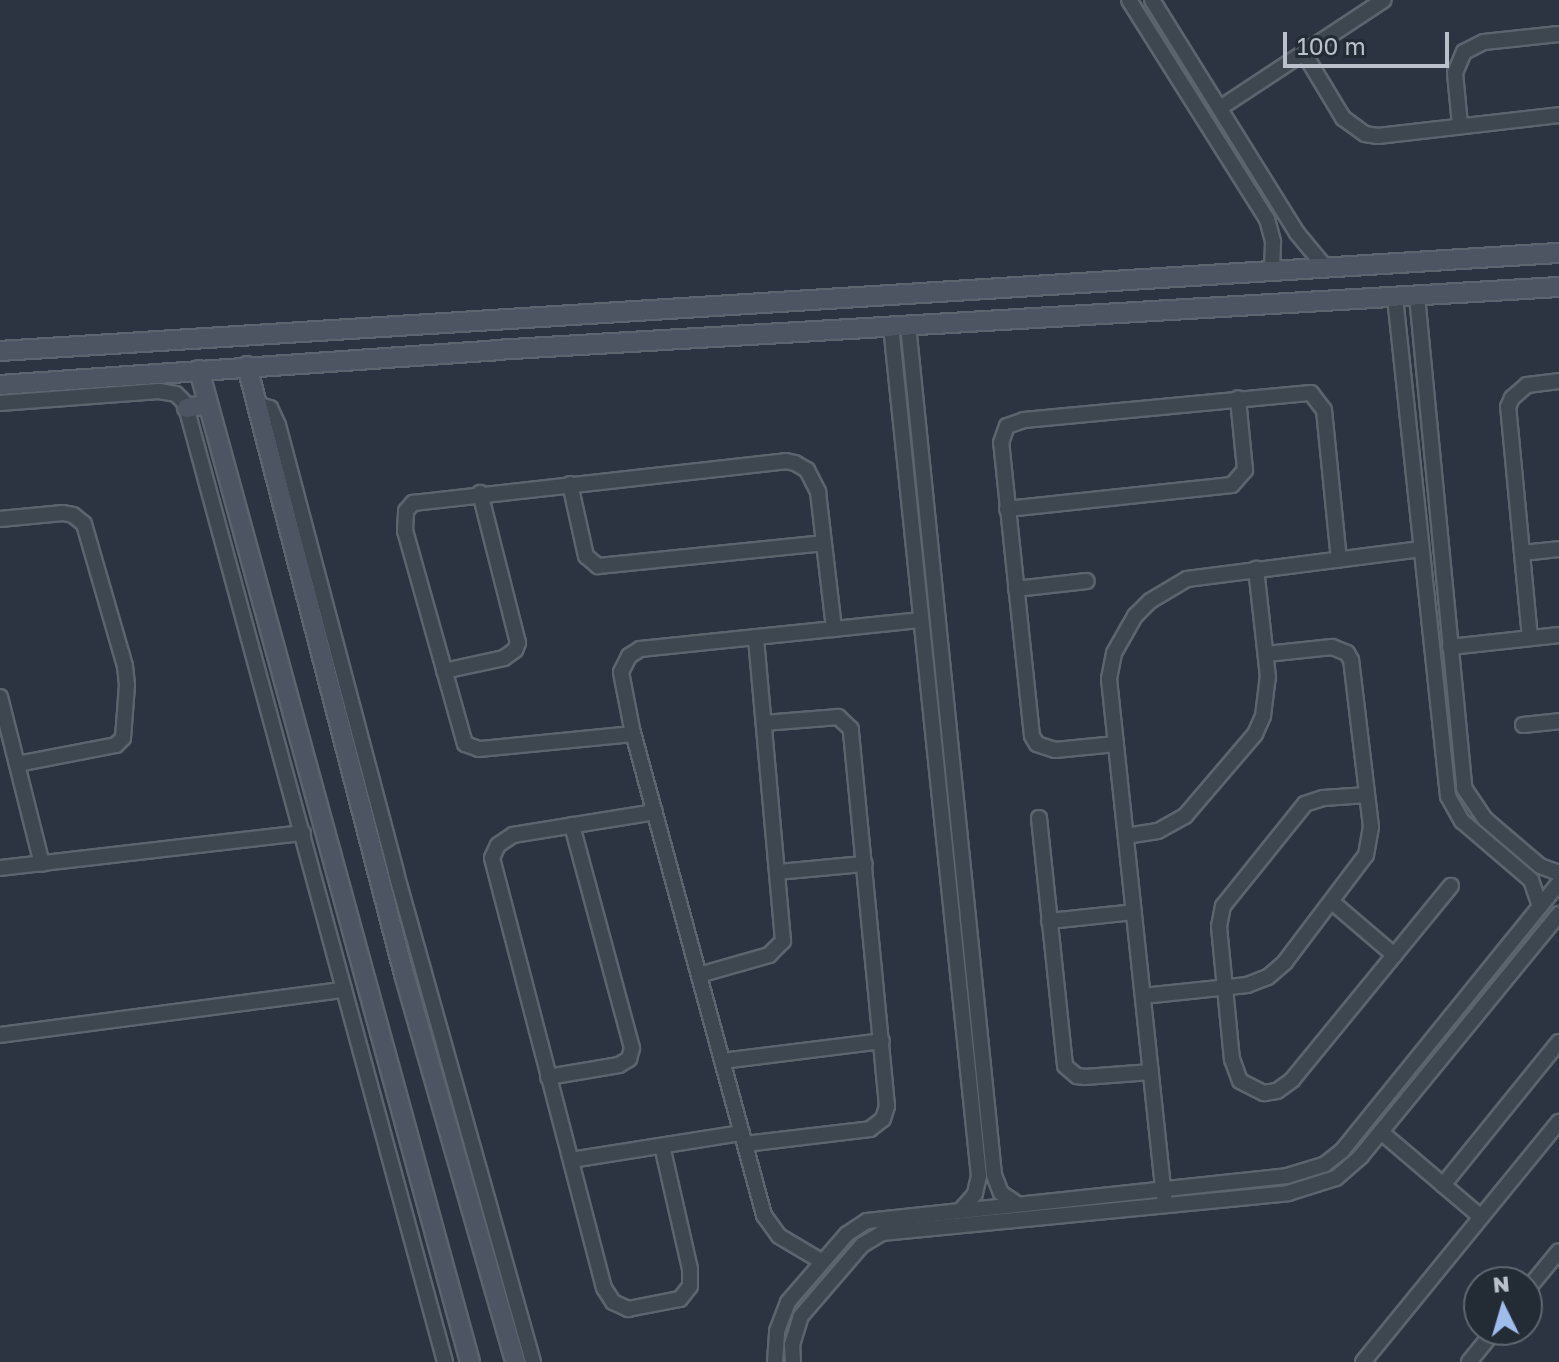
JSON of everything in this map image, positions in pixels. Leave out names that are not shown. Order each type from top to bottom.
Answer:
[{"type":"street","points":[[1129,0],[1267,219],[1273,242],[1272,270]]},
{"type":"street","points":[[1152,0],[1297,233],[1326,268]]},
{"type":"street","points":[[1220,108],[1384,0]]},
{"type":"street","points":[[1460,125],[1455,73],[1464,52],[1484,42],[1559,34]]},
{"type":"street","points":[[1304,53],[1343,118],[1358,132],[1378,136],[1559,115]]},
{"type":"street","points":[[1225,152],[1241,142]]},
{"type":"street","points":[[0,351],[1559,253]]},
{"type":"street","points":[[0,385],[495,350],[1559,287]]},
{"type":"street","points":[[1417,296],[1462,776],[1469,800],[1540,866],[1559,873]]},
{"type":"street","points":[[1395,297],[1451,805],[1462,821],[1531,880],[1540,906]]},
{"type":"street","points":[[494,318],[487,335],[495,350]]},
{"type":"street","points":[[446,322],[454,337],[450,353]]},
{"type":"street","points":[[899,326],[919,620],[979,1176],[975,1194],[962,1209]]},
{"type":"street","points":[[899,326],[994,1175],[1001,1193],[1016,1203]]},
{"type":"street","points":[[247,366],[404,974],[515,1362]]},
{"type":"street","points":[[199,370],[470,1362]]},
{"type":"street","points":[[1530,638],[1508,407],[1518,390],[1527,385],[1559,381]]},
{"type":"street","points":[[0,403],[159,391],[176,394],[187,408],[445,1362]]},
{"type":"street","points":[[1116,744],[1055,750],[1037,744],[1032,736],[1001,443],[1007,426],[1015,421],[1304,391],[1322,403],[1339,559]]},
{"type":"street","points":[[1007,509],[1232,485],[1245,470],[1238,398]]},
{"type":"street","points":[[187,408],[208,404]]},
{"type":"street","points":[[256,404],[270,408],[278,425],[396,873],[533,1362]]},
{"type":"street","points":[[633,734],[471,748],[461,737],[403,521],[406,511],[423,499],[786,461],[807,470],[815,480],[834,629]]},
{"type":"street","points":[[570,484],[586,556],[598,566],[823,543]]},
{"type":"street","points":[[444,671],[504,658],[518,643],[480,493]]},
{"type":"street","points":[[0,519],[63,513],[77,517],[84,524],[125,666],[127,685],[123,738],[116,745],[17,764]]},
{"type":"street","points":[[1165,1205],[1110,666],[1135,616],[1166,589],[1187,579],[1421,549]]},
{"type":"street","points":[[1522,553],[1559,549]]},
{"type":"street","points":[[1126,836],[1173,825],[1246,748],[1265,706],[1266,654],[1256,569]]},
{"type":"street","points":[[1016,589],[1087,581]]},
{"type":"street","points":[[1427,603],[1445,601]]},
{"type":"street","points":[[821,1261],[779,1236],[767,1223],[633,734],[621,680],[623,663],[634,651],[919,620]]},
{"type":"street","points":[[1450,647],[1559,635]]},
{"type":"street","points":[[699,975],[769,955],[780,948],[784,934],[756,637]]},
{"type":"street","points":[[1143,996],[1258,982],[1277,970],[1366,855],[1371,836],[1354,668],[1347,653],[1332,647],[1266,654]]},
{"type":"street","points":[[0,697],[42,864]]},
{"type":"street","points":[[571,1160],[662,1146],[862,1130],[877,1125],[887,1106],[865,864],[848,724],[832,717],[764,723]]},
{"type":"street","points":[[1523,725],[1559,721]]},
{"type":"street","points":[[1367,795],[1323,798],[1305,804],[1229,897],[1219,916],[1236,1076],[1254,1091],[1277,1091],[1292,1080],[1451,886]]},
{"type":"street","points":[[655,812],[507,837],[498,845],[492,858],[604,1288],[613,1302],[628,1309],[680,1299],[690,1286],[690,1269],[662,1146]]},
{"type":"street","points":[[1039,818],[1065,1066],[1077,1076],[1085,1077],[1151,1072]]},
{"type":"street","points":[[548,1077],[619,1065],[629,1059],[632,1048],[572,825]]},
{"type":"street","points":[[0,868],[303,833]]},
{"type":"street","points":[[778,872],[865,864]]},
{"type":"street","points":[[775,1362],[775,1340],[783,1312],[821,1261],[847,1234],[867,1221],[1287,1176],[1324,1165],[1342,1151],[1559,883]]},
{"type":"street","points":[[1332,902],[1394,955]]},
{"type":"street","points":[[1049,921],[1134,912]]},
{"type":"street","points":[[793,1362],[792,1345],[801,1316],[862,1245],[882,1233],[1288,1193],[1321,1186],[1348,1170],[1559,914]]},
{"type":"street","points":[[0,1035],[344,990]]},
{"type":"street","points":[[722,1061],[882,1041]]},
{"type":"street","points":[[1431,1042],[1446,1053]]},
{"type":"street","points":[[1443,1185],[1559,1042]]},
{"type":"street","points":[[1363,1362],[1559,1122]]},
{"type":"street","points":[[1381,1132],[1481,1217]]},
{"type":"street","points":[[1543,1270],[1559,1251]]},
{"type":"street","points":[[1469,1362],[1482,1346]]}]
